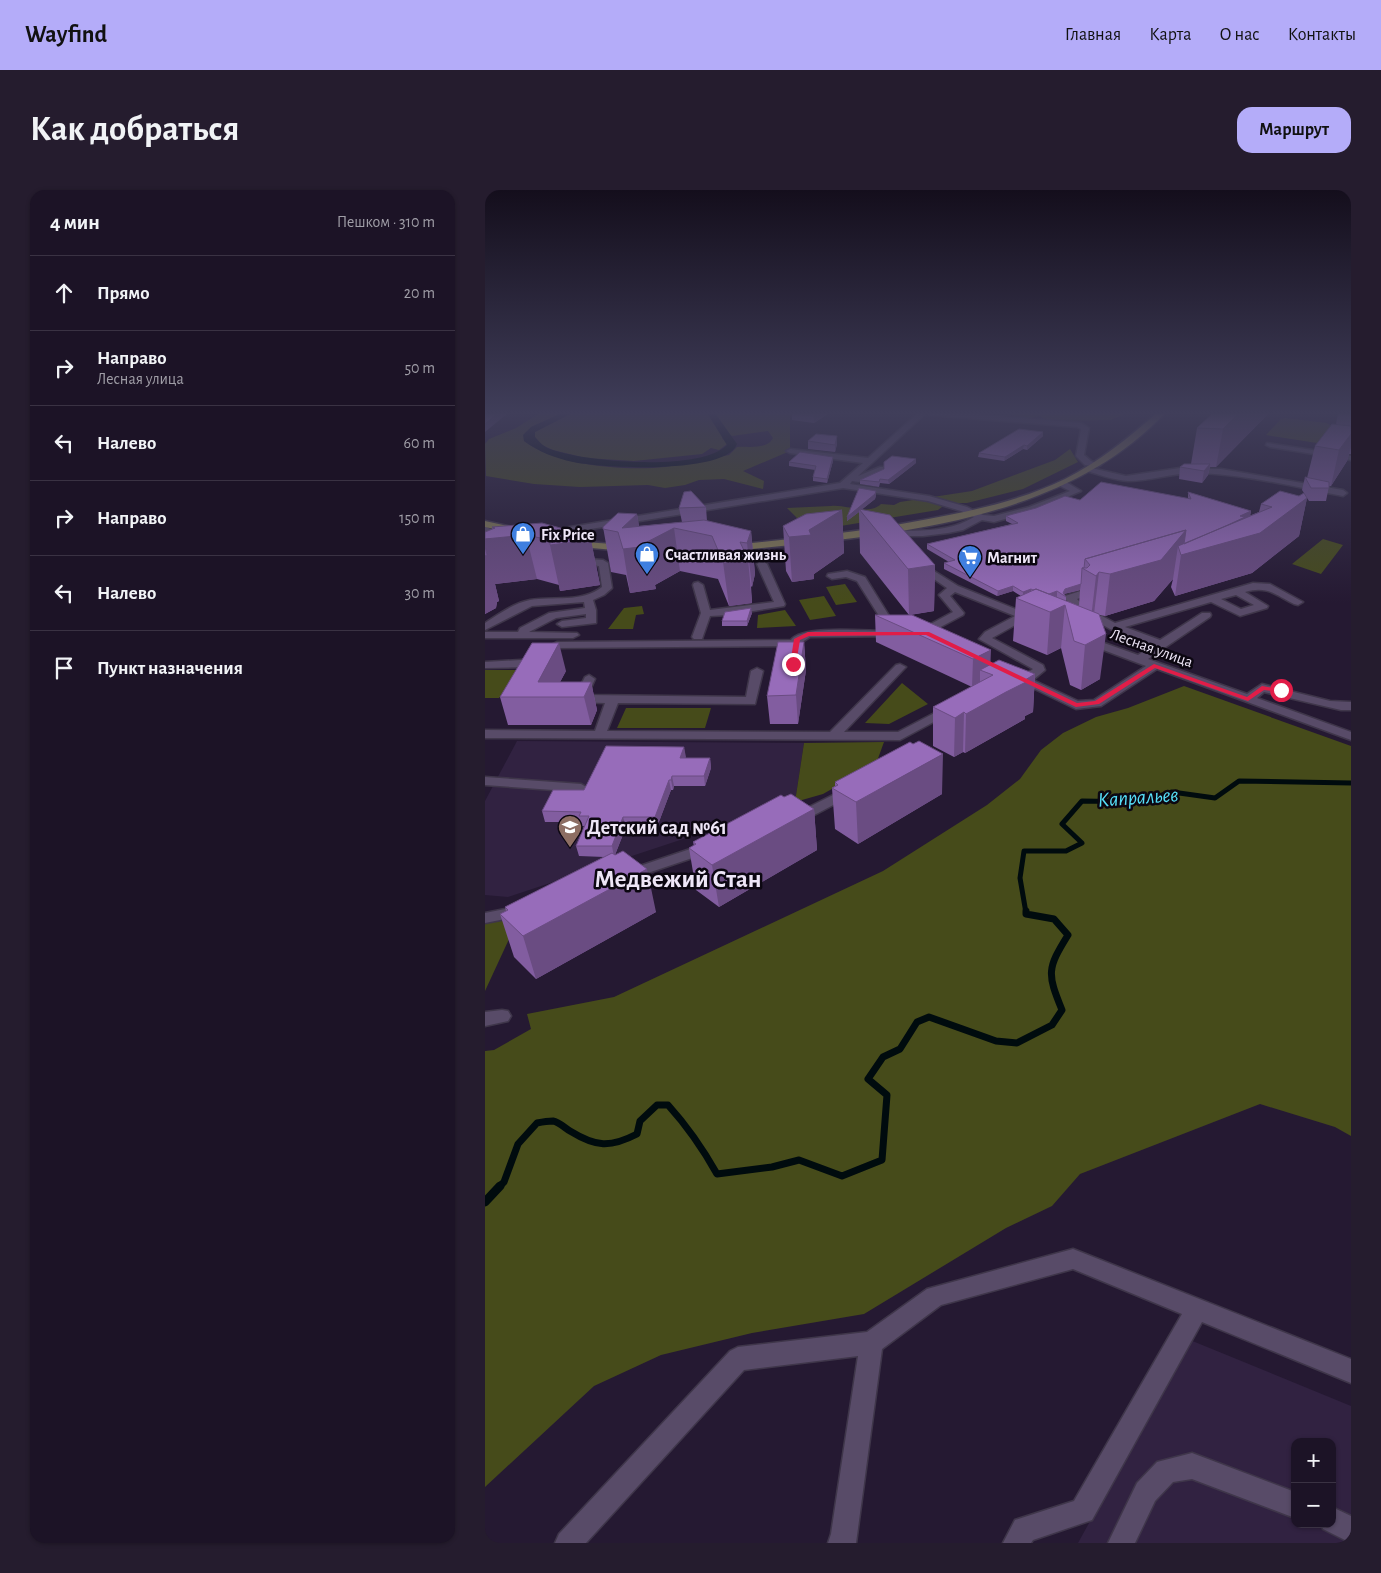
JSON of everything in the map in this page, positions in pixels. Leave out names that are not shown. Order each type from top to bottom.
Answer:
[{"type":"main road","points":[[976,517],[1063,484],[1077,476]]},
{"type":"main road","points":[[720,546],[760,545],[868,533]]},
{"type":"main road","points":[[489,534],[519,536]]},
{"type":"main road","points":[[548,537],[634,546]]},
{"type":"street","points":[[845,483],[852,476]]},
{"type":"street","points":[[548,537],[563,531],[845,483],[863,476]]},
{"type":"street","points":[[1116,476],[1130,478],[1142,476]]},
{"type":"street","points":[[1245,476],[1343,493]]},
{"type":"street","points":[[845,483],[929,499],[976,517],[994,519],[1032,509],[1077,491],[1063,484]]},
{"type":"street","points":[[868,533],[935,533],[976,517]]},
{"type":"street","points":[[926,543],[973,532],[977,528],[976,517]]},
{"type":"street","points":[[994,519],[1007,526]]},
{"type":"street","points":[[868,533],[885,543]]},
{"type":"street","points":[[911,559],[954,588],[1042,623]]},
{"type":"street","points":[[485,627],[529,604],[589,598],[607,588],[603,563],[562,561]]},
{"type":"street","points":[[706,613],[729,612],[780,604],[761,564]]},
{"type":"street","points":[[832,576],[847,574],[861,578],[886,619],[891,634]]},
{"type":"street","points":[[697,639],[706,613],[698,584]]},
{"type":"street","points":[[1079,606],[1069,598],[1109,585]]},
{"type":"street","points":[[1114,627],[1261,585],[1298,602]]},
{"type":"street","points":[[794,657],[797,639],[808,634],[931,635],[929,629],[959,614],[944,594],[954,588]]},
{"type":"street","points":[[529,590],[529,604]]},
{"type":"street","points":[[1211,598],[1240,613],[1263,606],[1237,591]]},
{"type":"street","points":[[485,665],[528,664],[541,661],[556,643],[592,620],[589,598]]},
{"type":"street","points":[[522,635],[524,630],[553,615],[591,610]]},
{"type":"street","points":[[1138,660],[1205,615]]},
{"type":"street","points":[[1024,616],[989,634],[985,639],[1039,667],[1039,670],[1013,678],[1076,705],[1097,703],[1154,666]]},
{"type":"street","points":[[1098,618],[1114,627],[1160,644]]},
{"type":"street","points":[[485,635],[522,635],[556,643],[697,639],[796,643]]},
{"type":"street","name":"Лесная улица","points":[[1079,637],[1154,666],[1351,736]]},
{"type":"street","points":[[833,736],[900,667]]},
{"type":"street","points":[[589,680],[580,699],[751,701],[757,670]]},
{"type":"street","points":[[1248,699],[1262,688],[1281,690],[1339,707],[1351,706]]},
{"type":"street","points":[[599,736],[613,699]]},
{"type":"street","points":[[485,734],[900,736],[958,706]]},
{"type":"street","points":[[894,751],[900,736]]},
{"type":"street","points":[[485,781],[581,788]]},
{"type":"street","points":[[782,824],[832,801],[864,782]]},
{"type":"street","points":[[612,881],[726,842]]},
{"type":"street","points":[[485,918],[537,907]]},
{"type":"street","points":[[568,1543],[738,1359],[871,1343],[935,1296],[1073,1259],[1351,1371]]},
{"type":"street","points":[[1016,1543],[1024,1529],[1083,1512],[1197,1308]]},
{"type":"street","points":[[841,1543],[844,1539],[871,1343]]},
{"type":"street","points":[[1121,1543],[1146,1492],[1166,1471],[1193,1466],[1291,1504]]},
{"type":"street","points":[[1336,1522],[1351,1530]]},
{"type":"shaded area","name":"Детский сад №61","points":[[517,741],[804,743],[795,802],[508,897],[485,895],[485,801]]},
{"type":"shaded area","points":[[1190,1340],[1351,1406],[1351,1543],[1078,1543]]},
{"type":"green space","points":[[487,476],[754,476],[764,481],[763,489],[724,479],[699,480],[685,485],[665,488],[648,485],[580,487],[534,484]]},
{"type":"green space","points":[[1012,476],[1049,476],[1023,489],[967,503],[947,503],[938,510],[810,531],[787,508],[837,506],[870,509],[881,504],[894,505],[900,502],[972,491]]},
{"type":"green space","points":[[1323,539],[1343,545],[1321,574],[1292,564]]},
{"type":"green space","points":[[845,584],[857,602],[836,605],[826,587]]},
{"type":"green space","points":[[824,596],[836,616],[810,620],[799,600]]},
{"type":"green space","points":[[642,606],[644,614],[636,615],[633,629],[608,629],[624,608]]},
{"type":"green space","points":[[785,610],[796,626],[757,628],[758,615]]},
{"type":"green space","points":[[485,670],[519,670],[499,698],[485,698]]},
{"type":"green space","points":[[902,683],[928,704],[889,724],[865,723]]},
{"type":"green space","points":[[1184,686],[1351,746],[1351,1136],[1335,1127],[1260,1104],[1080,1174],[1052,1206],[1006,1228],[864,1314],[752,1333],[661,1355],[594,1386],[485,1487],[485,1051],[494,1050],[531,1029],[527,1014],[614,997],[883,871],[987,805],[1020,779],[1041,750],[1063,733],[1096,717],[1128,708]]},
{"type":"green space","points":[[626,708],[711,708],[705,728],[617,728]]},
{"type":"green space","points":[[884,742],[876,764],[823,794],[795,802],[804,743]]},
{"type":"green space","points":[[512,918],[517,922],[485,991],[485,922]]},
{"type":"building","points":[[813,476],[828,476],[827,479]]},
{"type":"building","points":[[868,476],[893,476],[888,480],[880,479],[879,482],[860,480]]},
{"type":"building","points":[[1305,477],[1329,482],[1329,488],[1311,488]]},
{"type":"building","points":[[1101,482],[1191,499],[1188,492],[1251,511],[1240,516],[1245,517],[1184,544],[1186,530],[1085,559],[1084,568],[1082,568],[1081,584],[1065,589],[1063,593],[1066,597],[1057,591],[1049,594],[1031,589],[1023,592],[1013,586],[998,591],[944,563],[955,560],[927,544],[1018,523],[1006,516],[1036,508],[1065,496],[1080,500]]},
{"type":"building","points":[[859,488],[876,491],[875,494],[847,517]]},
{"type":"building","points":[[691,491],[706,507],[679,508],[684,492]]},
{"type":"building","points":[[1280,491],[1299,496],[1304,493],[1307,498],[1260,533],[1181,555],[1178,546],[1272,507],[1261,504]]},
{"type":"building","points":[[859,509],[890,515],[935,565],[908,569]]},
{"type":"building","points":[[842,510],[809,530],[811,535],[789,537],[783,526],[806,514]]},
{"type":"building","points":[[618,513],[637,514],[622,528],[704,520],[751,531],[747,543],[740,542],[748,559],[723,562],[712,536],[674,528],[647,542],[648,546],[623,549],[618,532],[603,529]]},
{"type":"building","points":[[542,523],[590,536],[591,540],[550,545],[550,540],[526,535],[485,539],[485,532],[495,528],[492,527]]},
{"type":"building","points":[[1186,530],[1161,560],[1110,574],[1099,572],[1096,576],[1082,568],[1087,568],[1090,565],[1085,559]]},
{"type":"building","points":[[1036,589],[1099,614],[1106,634],[1085,645],[1074,641],[1065,605],[1050,612],[1016,598]]},
{"type":"building","points":[[751,608],[747,621],[722,621],[725,612]]},
{"type":"building","points":[[875,615],[912,615],[991,650],[973,659]]},
{"type":"building","points":[[778,642],[804,642],[796,695],[767,696]]},
{"type":"building","points":[[532,643],[559,643],[538,682],[591,682],[584,697],[500,697]]},
{"type":"building","points":[[999,660],[1035,674],[1025,680],[1028,681],[955,718],[933,707],[993,675],[980,670]]},
{"type":"building","points":[[919,741],[943,754],[856,802],[832,788],[838,785],[835,782],[910,742],[913,744]]},
{"type":"building","points":[[606,746],[684,747],[680,758],[710,758],[704,776],[672,776],[655,817],[623,817],[612,846],[576,846],[589,816],[579,816],[581,812],[542,811],[553,790],[584,790]]},
{"type":"building","points":[[791,794],[814,809],[712,865],[689,848],[696,844],[693,842],[781,795],[784,797]]},
{"type":"building","points":[[623,851],[647,869],[523,936],[500,914],[508,910],[505,907],[612,853],[615,855]]},
{"type":"waterway","name":"Капральев","points":[[1026,913],[1020,878],[1024,851],[1066,851],[1082,843],[1062,824],[1082,801],[1140,802],[1172,792],[1215,798],[1239,781],[1351,783]]},
{"type":"waterway","name":"Капральев","points":[[500,1186],[504,1182],[518,1144],[537,1123],[553,1121],[579,1136],[596,1143],[619,1142],[637,1134],[640,1121],[657,1105],[668,1105],[675,1113],[717,1174],[772,1167],[799,1160],[842,1176],[882,1160],[887,1095],[868,1079],[883,1057],[900,1049],[917,1022],[929,1017],[996,1041],[1017,1043],[1052,1025],[1062,1010],[1051,971],[1056,956],[1068,935],[1054,919],[1026,913]]},
{"type":"waterway","name":"Капральев","points":[[485,1202],[500,1186]]},
{"type":"place","name":"Fix Price","points":[[523,555]]},
{"type":"place","name":"Счастливая жизнь","points":[[647,575]]},
{"type":"place","name":"Магнит","points":[[970,578]]},
{"type":"place","name":"Детский сад №61","points":[[570,848]]},
{"type":"district","name":"Медвежий Стан","points":[[678,878]]},
{"type":"route","points":[[793,664],[797,639],[808,634],[927,634],[1076,705],[1097,703],[1154,666],[1248,699],[1262,688],[1281,690]]}]
